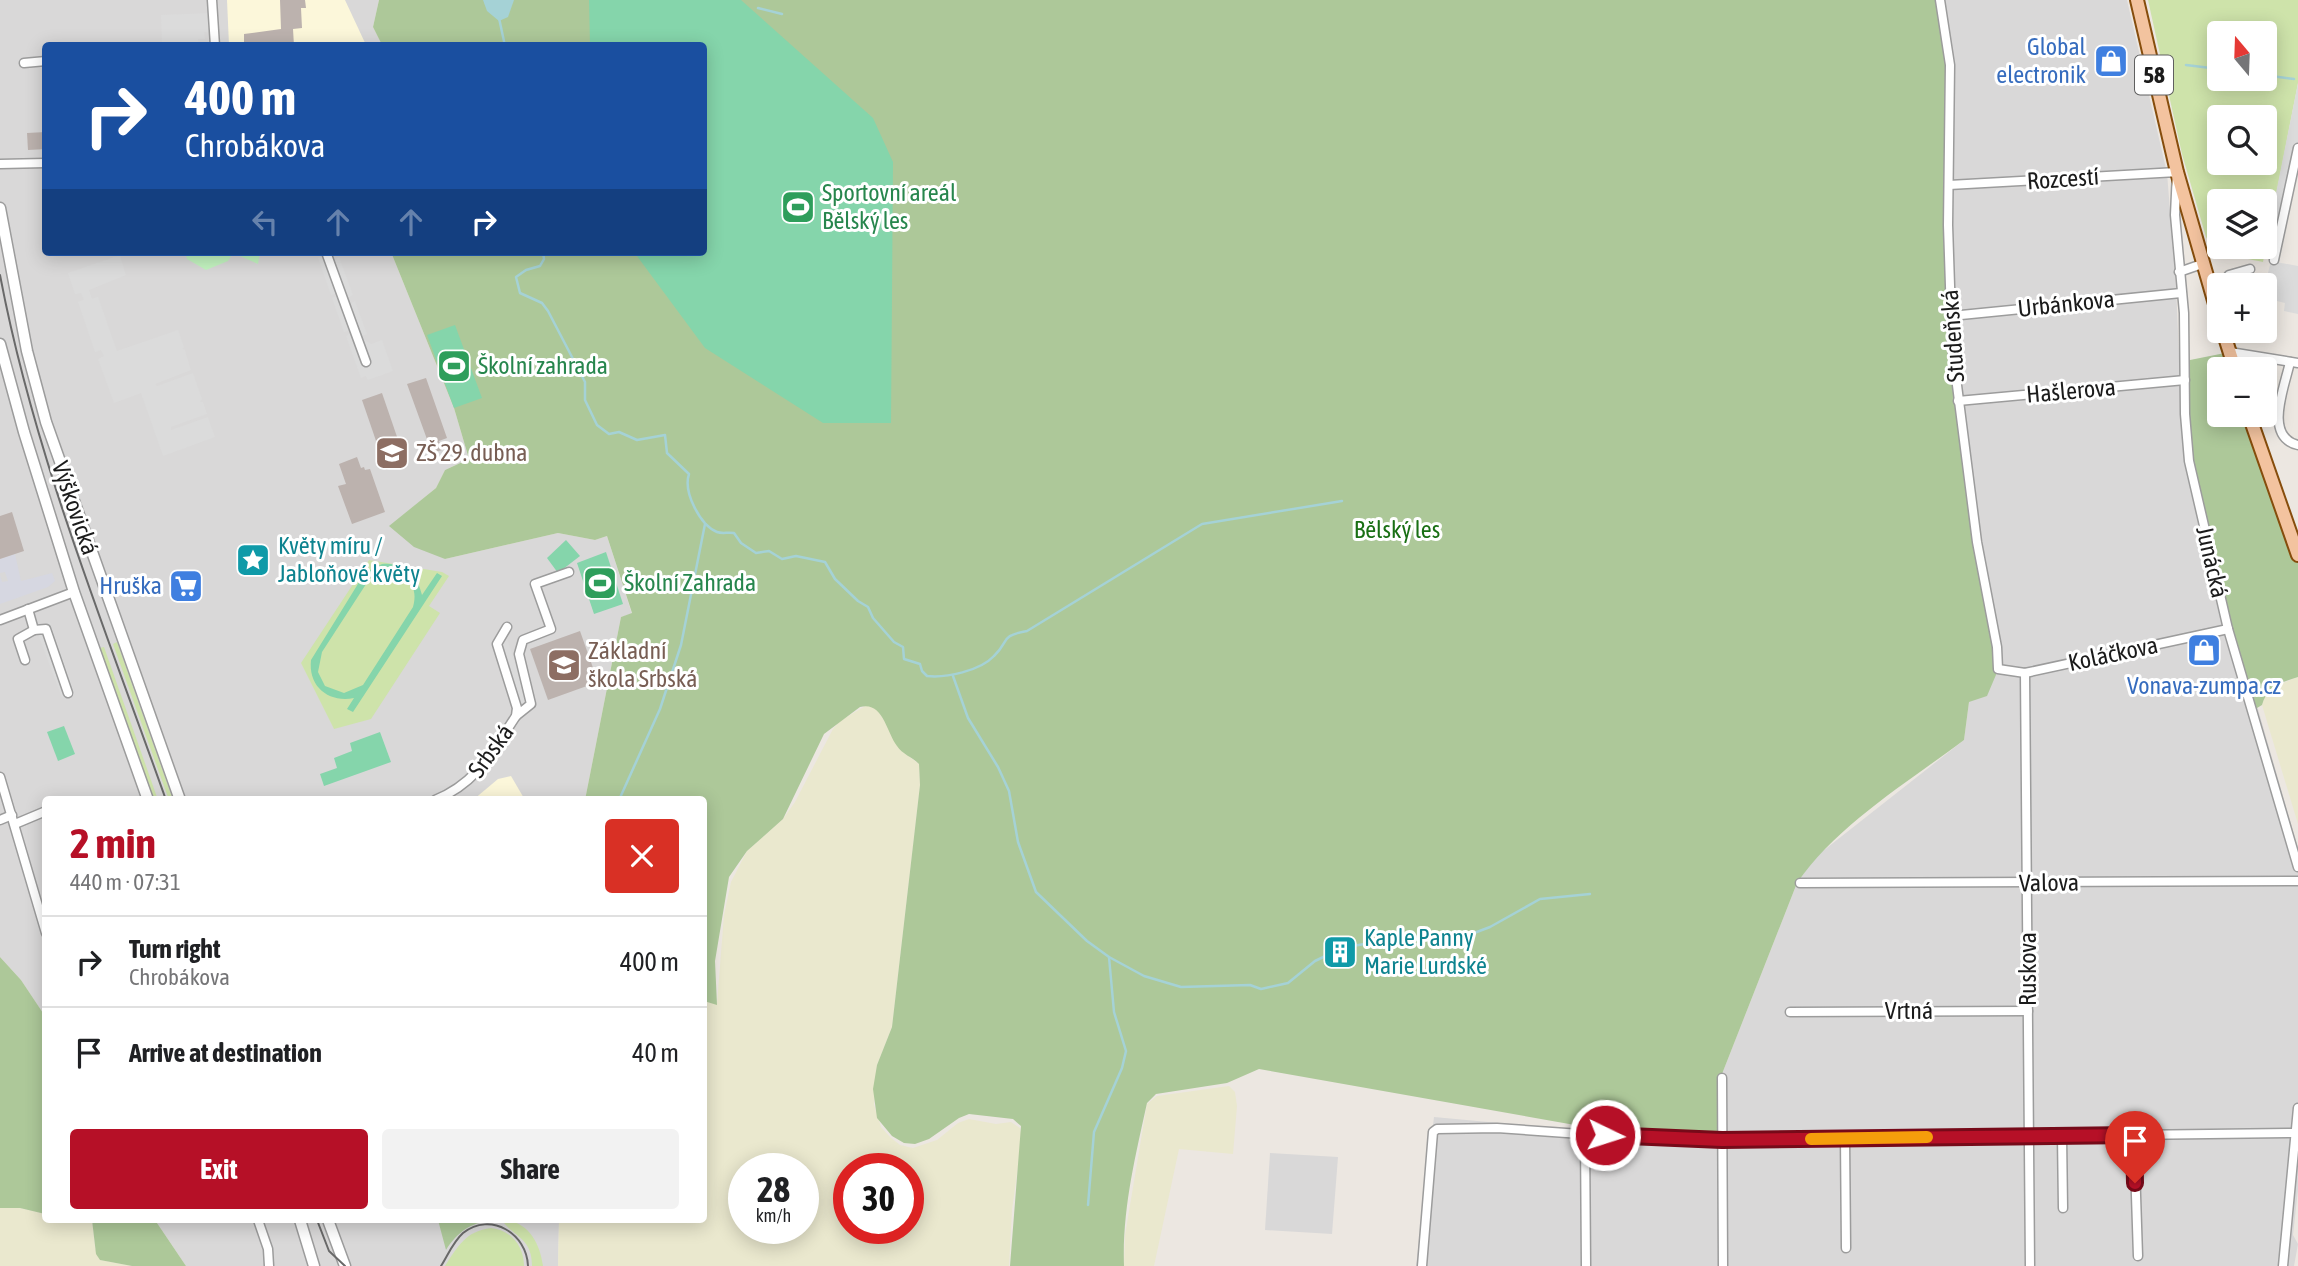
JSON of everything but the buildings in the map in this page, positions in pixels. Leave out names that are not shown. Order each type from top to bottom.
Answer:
[{"type":"main road","name":"58","points":[[2137,0],[2177,172],[2207,280]]},
{"type":"main road","points":[[2227,343],[2231,357]]},
{"type":"main road","points":[[2253,427],[2298,555]]},
{"type":"street","points":[[212,0],[215,42]]},
{"type":"street","name":"Studeňská","points":[[1940,0],[1950,65],[1948,185],[1951,316],[1958,401],[1977,542],[1997,647],[1998,668]]},
{"type":"street","points":[[24,63],[42,61]]},
{"type":"street","points":[[2274,260],[2298,148]]},
{"type":"street","points":[[0,164],[42,163]]},
{"type":"street","name":"Rozcestí","points":[[1948,185],[2177,172]]},
{"type":"street","name":"Junácká","points":[[2177,172],[2175,215],[2182,293],[2189,461],[2228,629],[2298,867]]},
{"type":"street","name":"Výškovická","points":[[0,208],[27,351],[46,422],[179,796]]},
{"type":"street","points":[[328,256],[366,362]]},
{"type":"street","points":[[2179,272],[2202,264]]},
{"type":"street","points":[[2236,273],[2250,269]]},
{"type":"street","name":"Urbánkova","points":[[1951,316],[2182,293]]},
{"type":"street","name":"Výškovická","points":[[0,344],[24,432],[74,592],[147,796]]},
{"type":"street","points":[[2230,352],[2294,363],[2278,423],[2283,436],[2298,445]]},
{"type":"street","name":"Hašlerova","points":[[1958,401],[2185,380]]},
{"type":"street","points":[[516,716],[531,704],[519,654],[523,640],[551,629],[535,584],[569,572]]},
{"type":"street","points":[[0,620],[74,592]]},
{"type":"street","points":[[28,609],[34,630]]},
{"type":"street","name":"Srbská","points":[[444,796],[476,775],[516,716],[517,708],[497,644],[507,627]]},
{"type":"street","points":[[25,660],[18,639],[34,630],[46,629],[68,693]]},
{"type":"street","name":"Koláčkova","points":[[1998,668],[2025,673],[2228,629]]},
{"type":"street","name":"Ruskova","points":[[2025,673],[2030,1266]]},
{"type":"street","points":[[0,777],[42,919]]},
{"type":"street","points":[[0,820],[42,812]]},
{"type":"street","name":"Valova","points":[[1800,883],[2298,881]]},
{"type":"street","name":"Vrtná","points":[[1790,1012],[2028,1011]]},
{"type":"street","points":[[1722,1078],[1723,1266]]},
{"type":"street","points":[[2283,1266],[2298,1108]]},
{"type":"street","points":[[1422,1266],[1433,1132],[1466,1127],[1722,1140],[2296,1133]]},
{"type":"street","points":[[1585,1135],[1586,1266]]},
{"type":"street","points":[[2134,1135],[2137,1256]]},
{"type":"street","points":[[2062,1136],[2063,1208]]},
{"type":"street","points":[[1845,1138],[1846,1248]]},
{"type":"street","points":[[259,1223],[268,1249],[269,1266]]},
{"type":"street","points":[[301,1223],[314,1266]]},
{"type":"street","points":[[329,1223],[345,1266]]},
{"type":"shaded area","points":[[0,0],[379,0],[373,27],[380,42],[42,42],[42,256],[393,256],[454,408],[469,459],[445,470],[436,488],[390,526],[445,559],[558,533],[595,540],[607,536],[632,614],[621,617],[586,796],[42,796],[42,1012],[21,980],[0,957]]},
{"type":"shaded area","points":[[227,0],[345,0],[365,42],[229,42]]},
{"type":"shaded area","points":[[1943,0],[2127,0],[2167,173],[2176,286],[2183,448],[2298,848],[2298,1190],[2293,1235],[2298,1244],[2294,1266],[1416,1266],[1434,1117],[1637,1136],[1722,1074],[1797,883],[1814,858],[1964,740],[1969,702],[1975,506],[1956,343]]},
{"type":"shaded area","points":[[210,13],[211,33],[204,32],[205,39],[198,39],[198,42],[162,42],[161,15]]},
{"type":"shaded area","points":[[2298,83],[2298,148],[2277,246],[2277,189]]},
{"type":"shaded area","points":[[120,256],[126,275],[89,290],[92,299],[98,297],[117,351],[178,330],[191,370],[155,384],[157,386],[193,373],[202,399],[200,402],[203,402],[207,414],[171,427],[171,430],[208,417],[215,437],[163,456],[141,393],[114,403],[98,359],[104,356],[101,350],[95,352],[78,302],[84,300],[81,293],[75,294],[68,273]]},
{"type":"shaded area","points":[[332,256],[334,261],[339,257],[353,295],[347,298],[350,304],[355,301],[367,334],[361,336],[371,344],[382,340],[393,371],[368,380],[366,376],[361,378],[346,336],[351,333],[350,330],[344,332],[332,298],[338,296],[337,293],[331,295],[318,258]]},
{"type":"shaded area","points":[[2271,261],[2298,266],[2298,314],[2284,311],[2285,303],[2277,301],[2277,273],[2268,273]]},
{"type":"shaded area","points":[[15,554],[21,581],[52,573],[55,581],[48,587],[0,604],[0,575],[2,582],[8,581],[5,572],[0,573],[0,559]]},
{"type":"shaded area","points":[[50,622],[75,694],[62,698],[35,626]]},
{"type":"shaded area","points":[[507,639],[528,702],[520,707],[499,642]]},
{"type":"shaded area","points":[[2298,677],[2298,824],[2262,705],[2265,695],[2273,687]]},
{"type":"shaded area","points":[[867,705],[877,709],[903,752],[919,764],[920,785],[892,1027],[877,1065],[874,1105],[881,1127],[890,1137],[900,1145],[913,1148],[937,1140],[958,1123],[969,1119],[996,1124],[1011,1122],[1020,1128],[1022,1138],[1012,1210],[1009,1266],[558,1266],[559,1223],[707,1223],[707,1002],[717,1004],[724,915],[731,882],[747,851],[783,819],[795,802],[833,729],[840,721]]},
{"type":"shaded area","points":[[511,776],[523,796],[478,796],[498,779]]},
{"type":"shaded area","points":[[1229,1086],[1235,1092],[1237,1106],[1233,1154],[1179,1149],[1154,1266],[1124,1266],[1125,1235],[1147,1104],[1157,1096]]},
{"type":"shaded area","points":[[1270,1153],[1338,1157],[1332,1234],[1265,1230]]},
{"type":"shaded area","points":[[0,1208],[20,1208],[42,1213],[42,1223],[92,1223],[95,1247],[100,1260],[132,1266],[0,1266]]},
{"type":"shaded area","points":[[157,1223],[559,1223],[558,1266],[186,1266]]},
{"type":"green space","name":"Bělský les","points":[[379,0],[1943,0],[1953,62],[1951,210],[1956,343],[1975,506],[2001,663],[1987,696],[1969,702],[1964,740],[1874,805],[1832,842],[1797,883],[1722,1074],[1719,1144],[1637,1136],[1259,1069],[1227,1083],[1156,1094],[1147,1103],[1127,1204],[1124,1266],[1010,1266],[1021,1126],[1013,1119],[969,1114],[929,1139],[915,1144],[904,1143],[892,1136],[877,1118],[873,1089],[877,1065],[892,1027],[920,785],[919,764],[899,749],[879,713],[868,706],[860,707],[824,734],[783,819],[747,851],[729,877],[715,961],[717,1005],[707,1002],[707,796],[586,796],[621,617],[632,613],[607,536],[595,540],[558,533],[445,559],[414,547],[389,526],[436,488],[445,470],[469,459],[454,408],[393,256],[707,256],[707,42],[380,42],[373,27]]},
{"type":"green space","name":"Sportovní areál Bělský les","points":[[589,0],[741,0],[873,118],[893,162],[891,423],[823,423],[705,348],[637,256],[707,256],[707,42],[590,42]]},
{"type":"green space","points":[[2148,0],[2298,0],[2298,83],[2277,190],[2207,189],[2206,237],[2182,154]]},
{"type":"green space","points":[[186,256],[231,256],[228,261],[206,270]]},
{"type":"green space","points":[[240,256],[259,256],[258,264]]},
{"type":"green space","name":"Školní zahrada","points":[[455,325],[482,398],[454,408],[427,335]]},
{"type":"green space","points":[[2230,352],[2231,357],[2207,357],[2207,427],[2253,427],[2298,555],[2298,677],[2276,686],[2267,694],[2262,705],[2252,711],[2189,461],[2185,361]]},
{"type":"green space","points":[[566,540],[580,556],[558,573],[547,558]]},
{"type":"green space","name":"Školní Zahrada","points":[[606,552],[623,604],[594,614],[577,563]]},
{"type":"green space","points":[[369,560],[442,572],[449,576],[429,606],[440,613],[371,719],[334,729],[301,663]]},
{"type":"green space","points":[[382,564],[403,567],[413,575],[422,595],[437,573],[442,576],[353,712],[347,709],[354,698],[336,698],[322,691],[317,685],[311,670],[311,660],[361,579]],"holes":[[[388,571],[406,578],[413,588],[413,607],[363,685],[344,693],[325,686],[318,672],[322,652],[370,578]]]},
{"type":"green space","points":[[117,642],[172,796],[168,796],[113,644]]},
{"type":"green space","points":[[104,647],[157,796],[153,796],[100,648]]},
{"type":"green space","points":[[64,726],[75,754],[58,761],[47,732]]},
{"type":"green space","points":[[380,732],[391,762],[324,786],[320,774],[337,768],[334,758],[352,751],[350,743]]},
{"type":"green space","points":[[0,957],[21,980],[42,1012],[42,1213],[20,1208],[0,1208]]},
{"type":"green space","points":[[92,1223],[157,1223],[186,1266],[132,1266],[100,1260],[96,1254]]},
{"type":"green space","points":[[439,1223],[477,1223],[457,1236],[446,1250]]},
{"type":"green space","points":[[504,1223],[516,1223],[531,1234],[539,1249],[543,1266],[532,1266],[526,1243]]},
{"type":"green space","points":[[491,1228],[505,1232],[515,1240],[522,1252],[524,1266],[445,1266],[469,1236]]},
{"type":"water","points":[[483,0],[514,0],[508,17],[499,21],[487,11]]},
{"type":"waterway","points":[[758,8],[782,14]]},
{"type":"waterway","points":[[499,18],[504,42]]},
{"type":"waterway","points":[[2186,65],[2207,68]]},
{"type":"waterway","points":[[2277,77],[2294,79]]},
{"type":"waterway","points":[[544,256],[540,266],[526,270],[516,277],[520,293],[542,303],[548,311],[585,382],[585,400],[597,425],[609,434],[619,432],[637,440],[665,435],[667,453],[689,474],[688,490],[694,507],[705,523],[719,533],[734,533],[741,543],[756,553],[769,551],[782,559],[796,556],[825,562],[835,579],[868,607],[873,618],[894,642],[903,647],[904,659],[920,664],[927,676],[953,675],[980,666],[999,651],[1008,637],[1027,631],[1202,524],[1342,501]]},
{"type":"waterway","points":[[621,796],[660,709],[681,645],[705,524]]},
{"type":"waterway","points":[[953,676],[968,718],[998,767],[1009,791],[1018,842],[1036,892],[1087,941],[1109,957],[1114,1012],[1126,1051],[1122,1068],[1094,1132],[1088,1205]]},
{"type":"waterway","points":[[1109,957],[1144,976],[1181,987],[1250,985],[1261,989],[1288,983],[1315,961],[1342,948],[1381,941],[1461,938],[1490,927],[1540,899],[1590,894]]},
{"type":"tram line","points":[[0,275],[14,342],[51,475],[165,796]]},
{"type":"tram line","points":[[318,1223],[329,1251],[345,1266]]},
{"type":"tram line","points":[[441,1266],[453,1244],[463,1233],[485,1224],[506,1229],[514,1236],[526,1254],[528,1266]]},
{"type":"slow traffic","points":[[1811,1139],[1927,1137]]},
{"type":"place","name":"Global electronik","points":[[2111,61]]},
{"type":"place","name":"Sportovní areál Bělský les","points":[[798,207]]},
{"type":"place","name":"Školní zahrada","points":[[454,366]]},
{"type":"place","name":"ZŠ 29. dubna","points":[[392,453]]},
{"type":"place","name":"Květy míru / Jabloňové květy","points":[[253,560]]},
{"type":"place","name":"Školní Zahrada","points":[[600,583]]},
{"type":"place","name":"Hruška","points":[[186,586]]},
{"type":"place","name":"Vonava-zumpa.cz","points":[[2204,650]]},
{"type":"place","name":"Základní škola Srbská","points":[[564,665]]},
{"type":"place","name":"Kaple Panny Marie Lurdské","points":[[1340,952]]},
{"type":"route","points":[[1605,1135],[1722,1140],[2134,1135],[2135,1183]]}]
